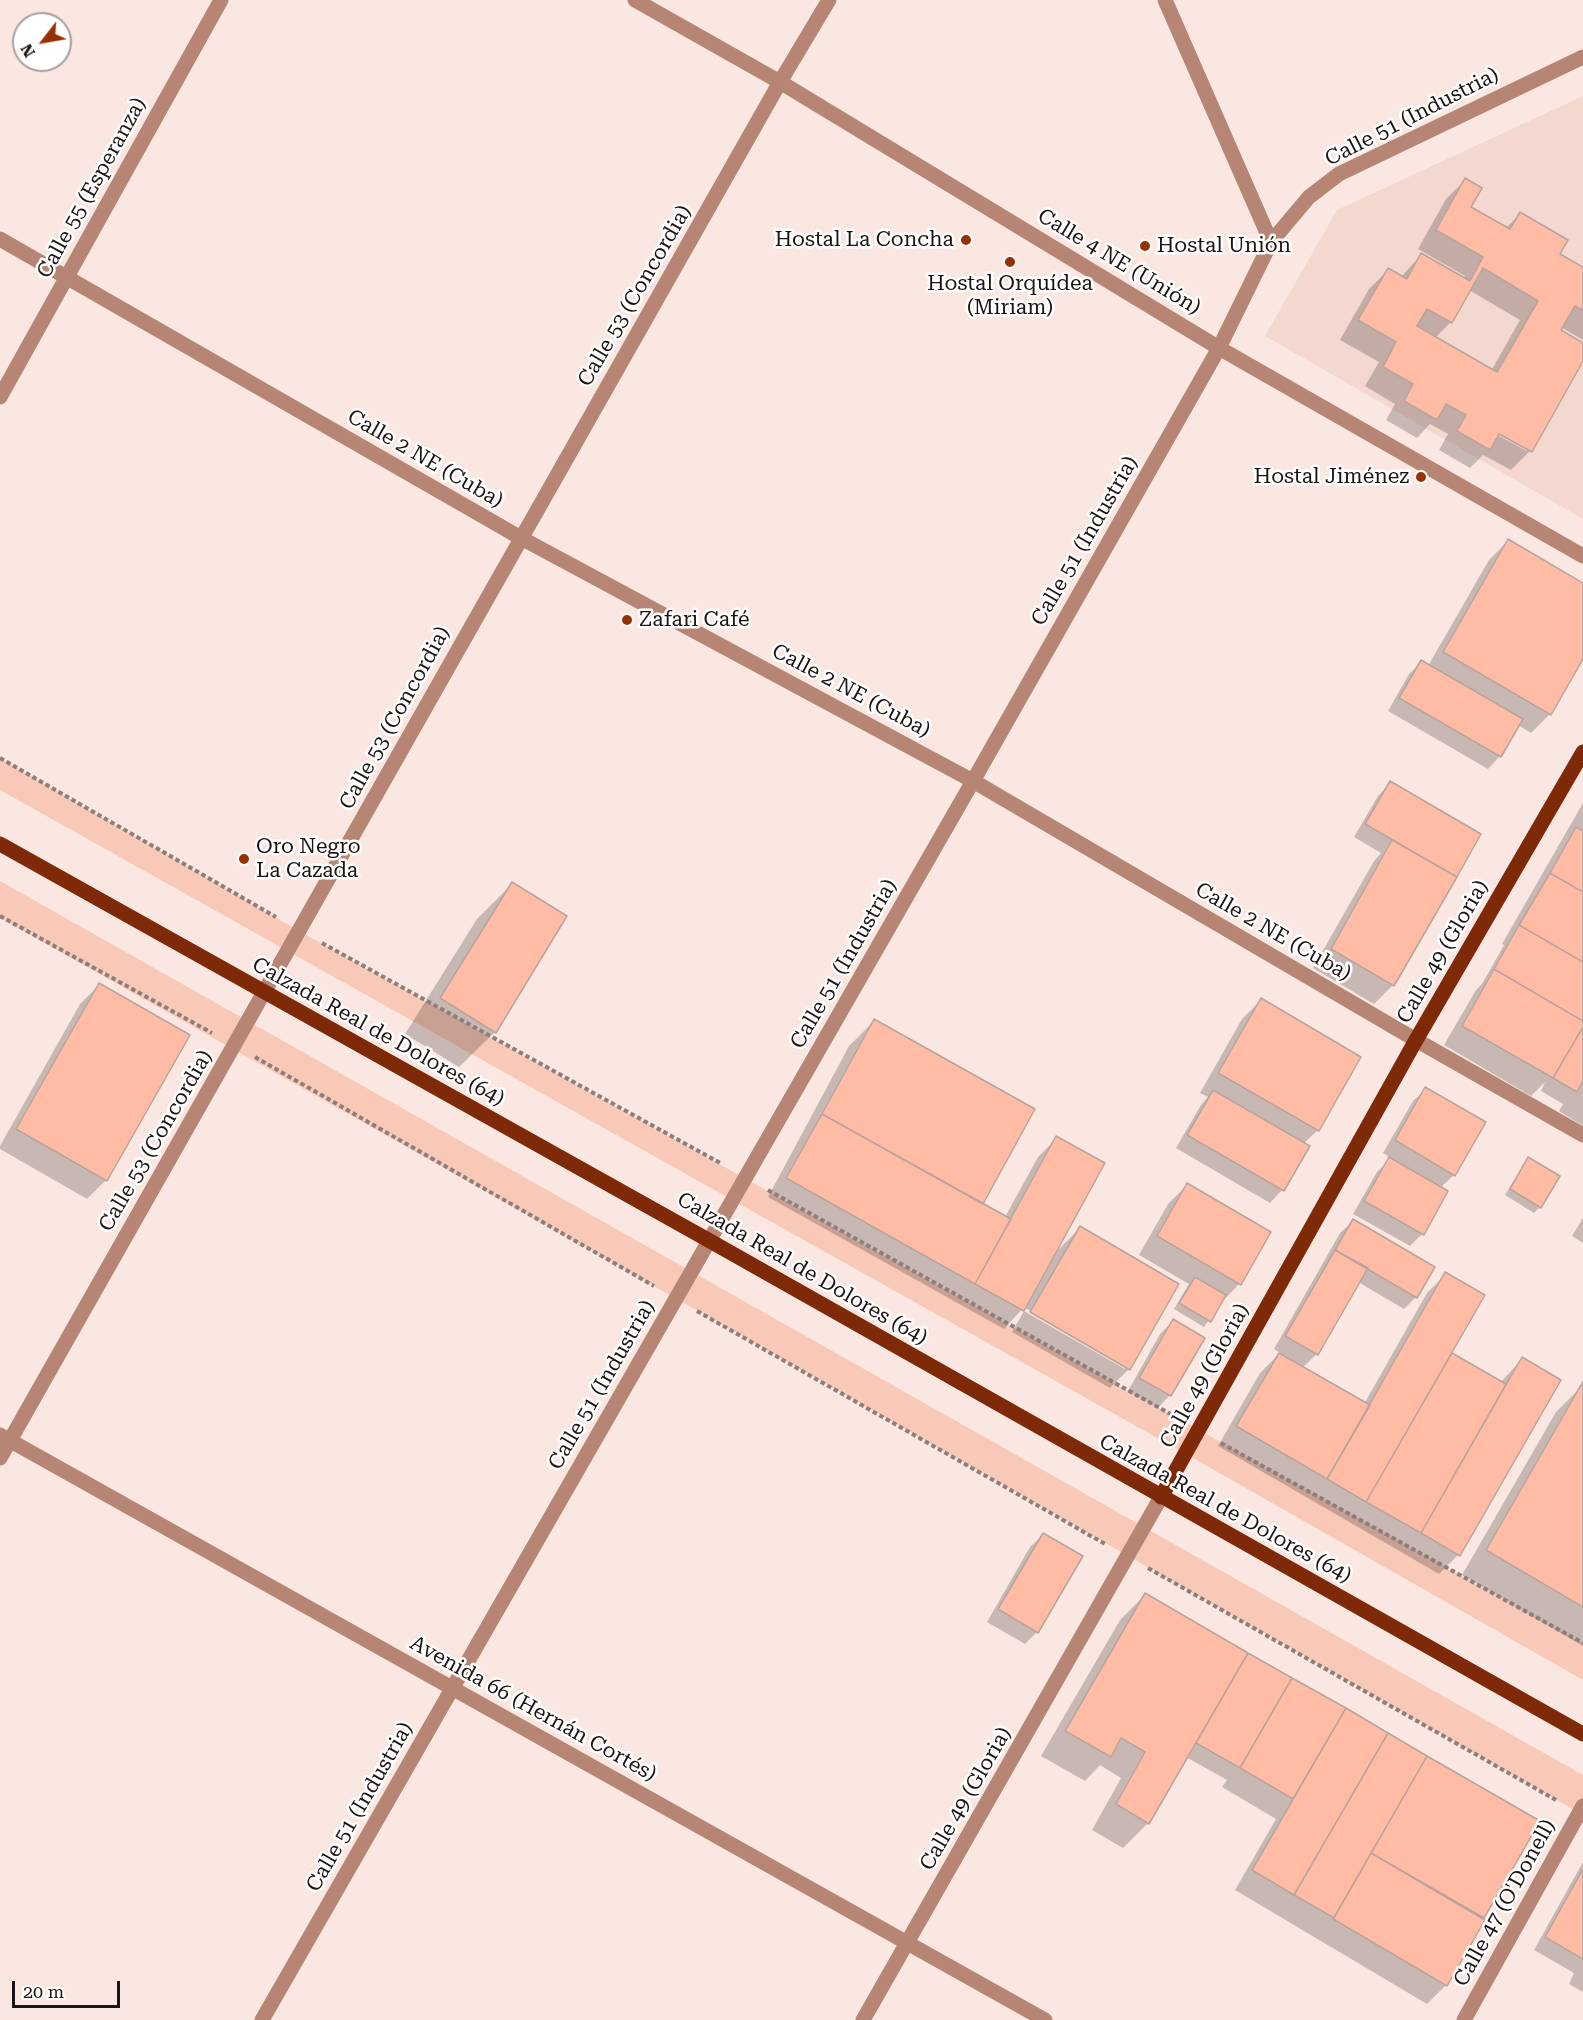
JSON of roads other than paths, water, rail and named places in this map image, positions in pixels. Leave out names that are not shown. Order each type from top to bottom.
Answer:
[{"type":"main road","name":"Calle 49 (Gloria)","points":[[1161,1497],[1416,1040],[1583,752]]},
{"type":"main road","name":"Calzada Real de Dolores (64)","points":[[0,844],[710,1241],[1583,1734]]},
{"type":"street","name":"Calle 55 (Esperanza)","points":[[0,397],[221,0]]},
{"type":"street","name":"Calle 4 NE (Unión)","points":[[635,0],[780,82],[1219,348],[1583,556]]},
{"type":"street","name":"Calle 53 (Concordia)","points":[[0,1458],[5,1438],[234,1045],[780,82],[829,0]]},
{"type":"street","points":[[1165,0],[1271,242]]},
{"type":"street","name":"Calle 51 (Industria)","points":[[262,2020],[710,1241],[1219,348],[1271,242],[1309,197],[1339,174],[1583,57]]},
{"type":"street","name":"Calle 2 NE (Cuba)","points":[[0,239],[521,538],[973,781],[1583,1135]]},
{"type":"street","name":"Avenida 66 (Hernán Cortés)","points":[[5,1438],[1045,2020]]},
{"type":"street","name":"Calle 49 (Gloria)","points":[[863,2020],[1161,1497]]},
{"type":"street","name":"Calle 47 (O'Donell)","points":[[1464,2020],[1581,1809]]},
{"type":"place","name":"Hostal La Concha","points":[[966,240]]},
{"type":"place","name":"Hostal Unión","points":[[1145,246]]},
{"type":"place","name":"Hostal Orquídea (Miriam)","points":[[1010,262]]},
{"type":"place","name":"Hostal Jiménez","points":[[1421,477]]},
{"type":"place","name":"Zafari Café","points":[[627,620]]},
{"type":"place","name":"Oro Negro La Cazada","points":[[244,859]]}]
